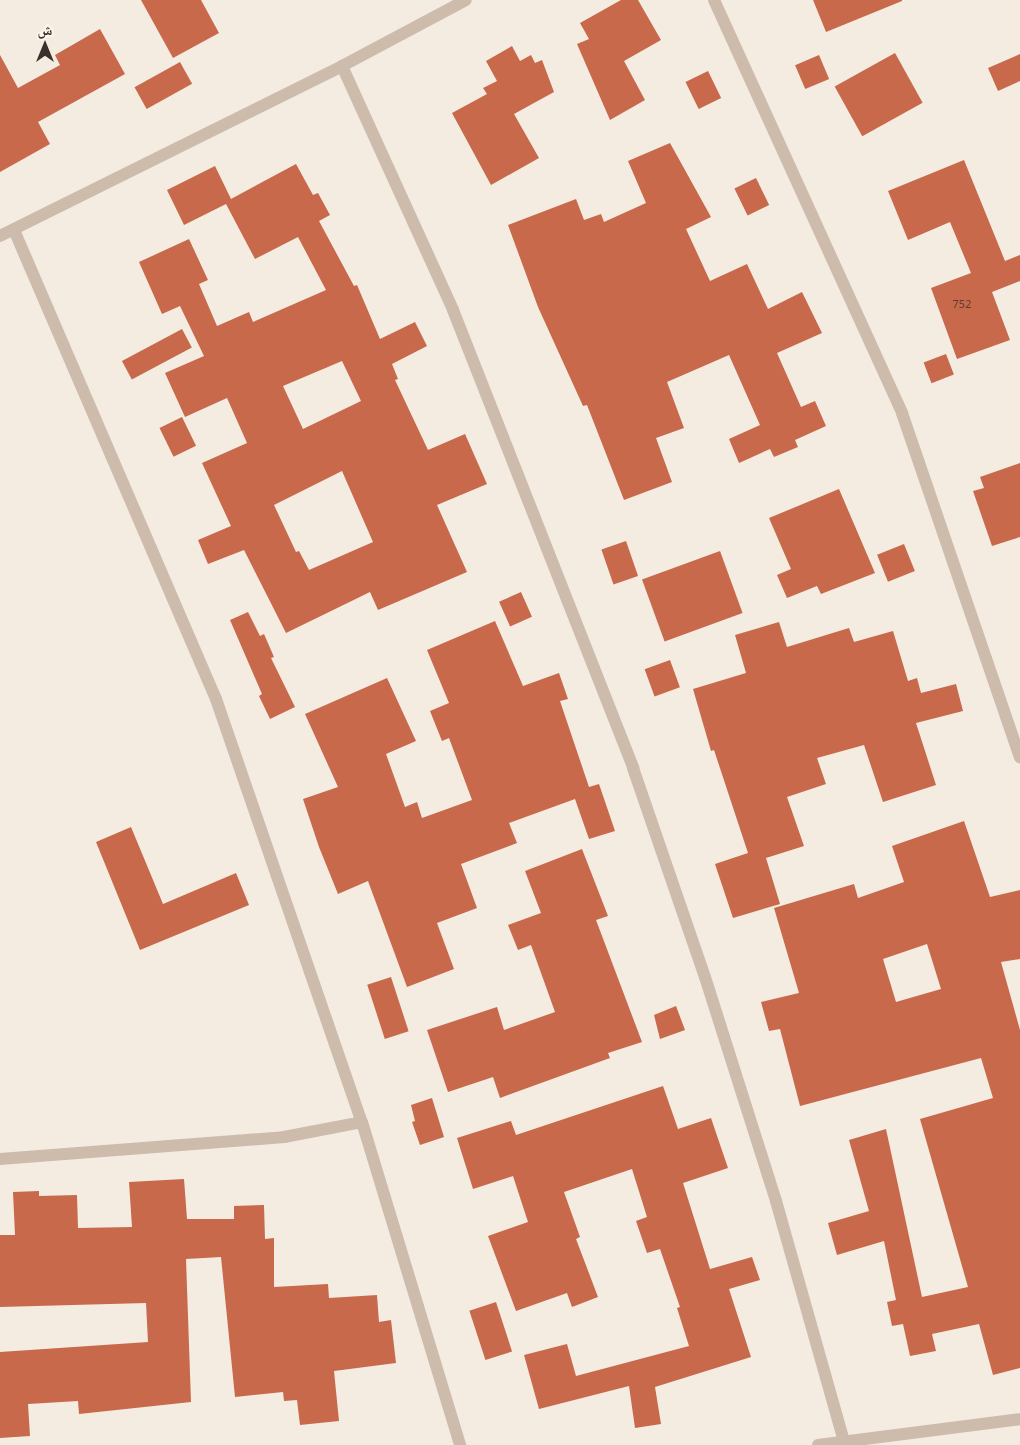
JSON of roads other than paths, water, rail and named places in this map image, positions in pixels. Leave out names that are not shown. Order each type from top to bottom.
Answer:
[{"type":"street","points":[[0,236],[342,66],[466,0]]},
{"type":"street","points":[[714,0],[902,413],[1020,757]]},
{"type":"street","points":[[342,66],[453,310],[633,768],[706,977],[776,1201],[844,1442]]},
{"type":"street","points":[[14,230],[216,699],[362,1122],[460,1445]]},
{"type":"street","points":[[0,1159],[284,1137],[362,1122]]},
{"type":"street","points":[[818,1445],[1020,1420]]}]
